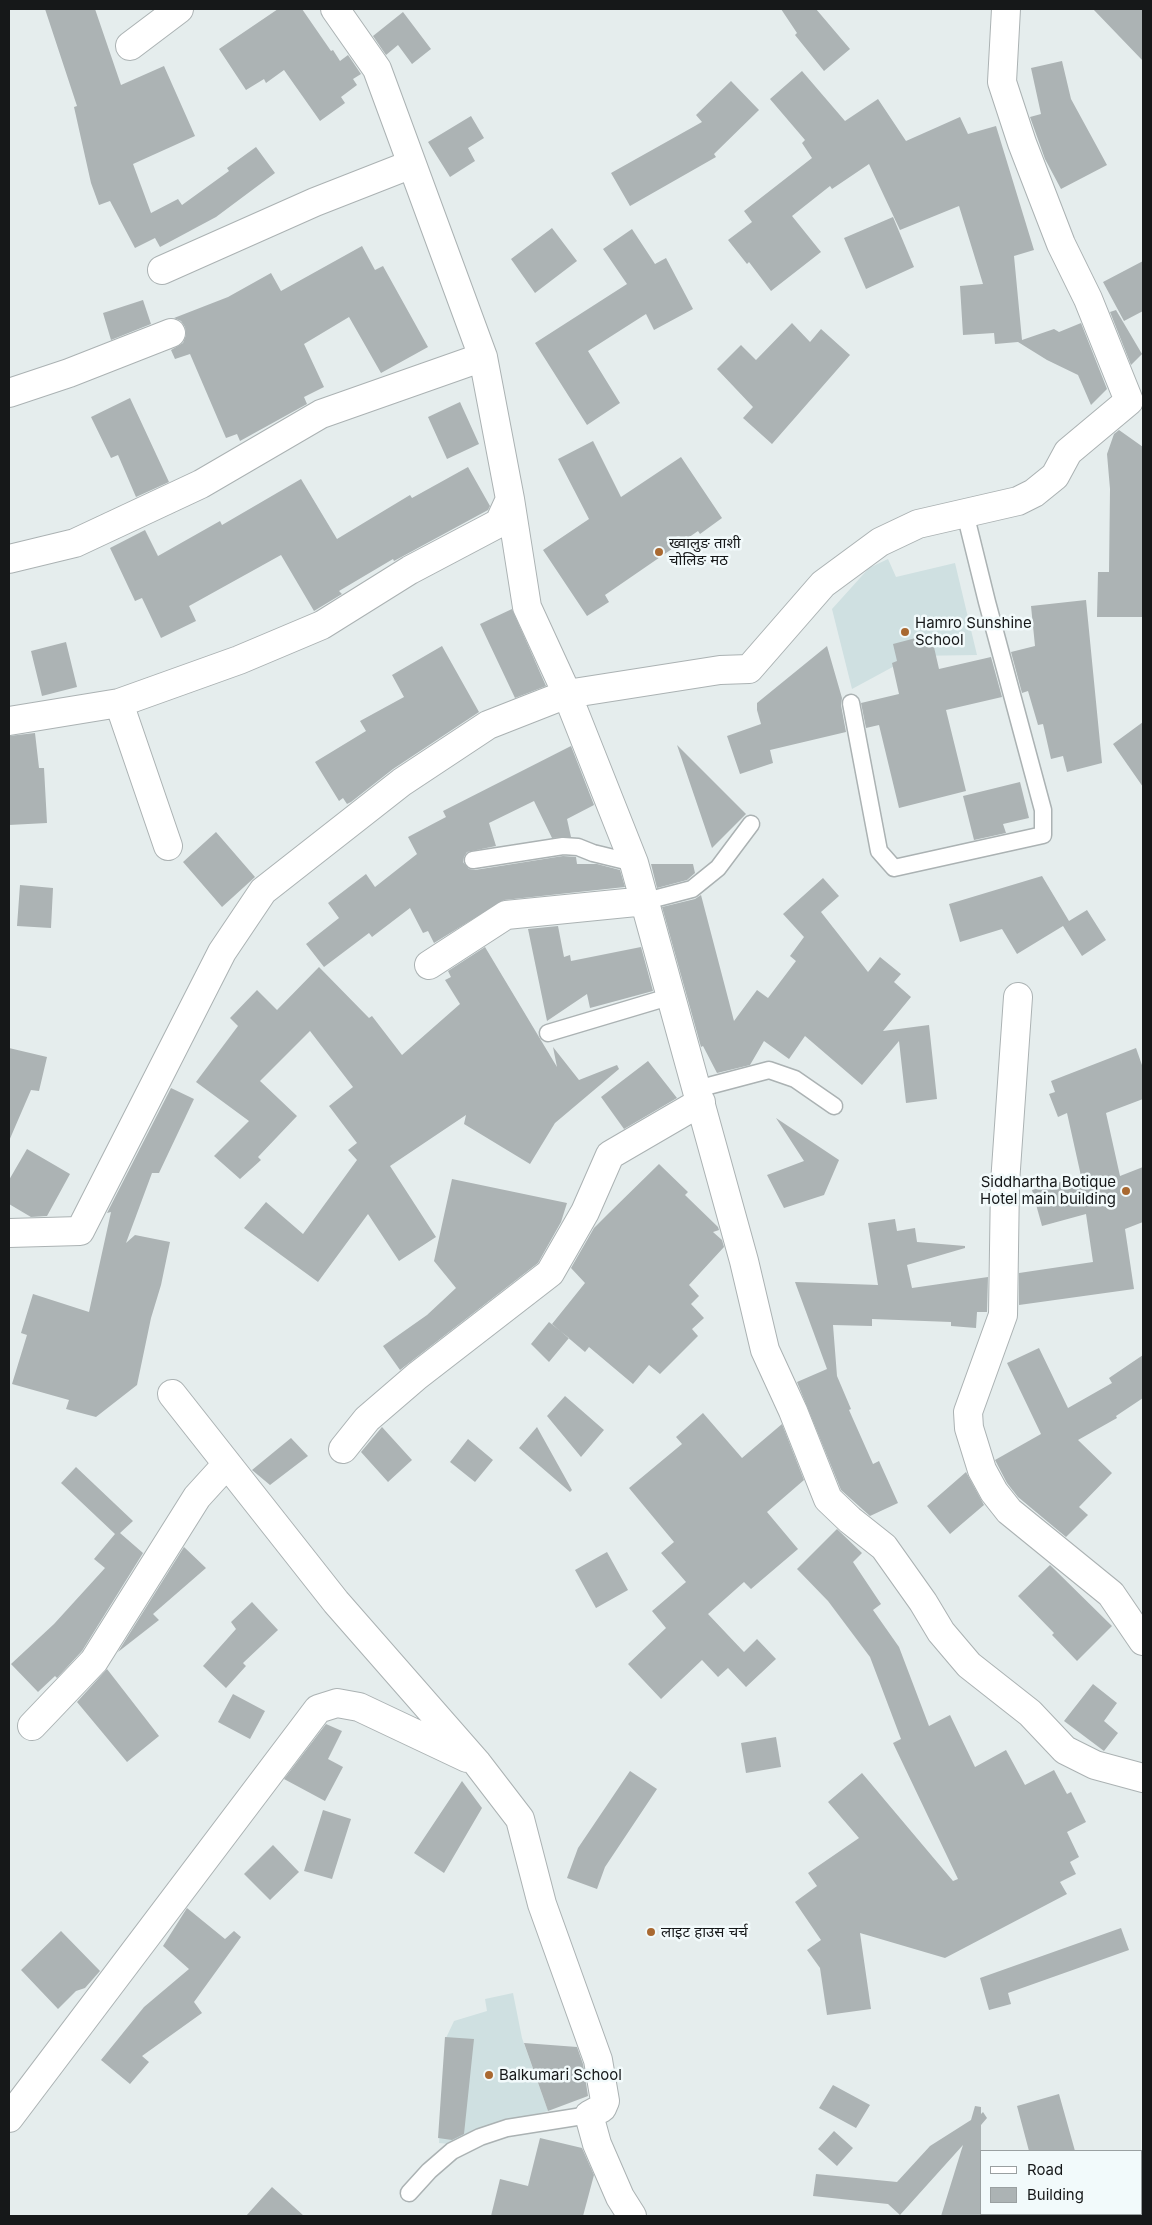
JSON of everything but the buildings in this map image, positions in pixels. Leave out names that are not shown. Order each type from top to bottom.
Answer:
[{"type":"street","points":[[130,46],[179,9]]},
{"type":"street","points":[[336,9],[377,69],[483,357],[510,499],[527,607],[567,694],[634,863],[744,1261],[765,1350],[793,1411],[828,1499],[850,1520],[884,1547],[923,1602],[941,1632],[969,1665],[1030,1713],[1064,1750],[1095,1765],[1143,1778]]},
{"type":"street","points":[[9,1233],[80,1231],[222,952],[263,891],[402,782],[488,725],[567,694],[720,670],[749,669],[824,584],[873,548],[918,524],[1018,501],[1034,493],[1055,476],[1068,452],[1136,404],[1061,244],[1022,143],[1002,82],[1006,9]]},
{"type":"street","points":[[162,270],[314,202],[412,164]]},
{"type":"street","points":[[9,393],[69,373],[171,333]]},
{"type":"street","points":[[9,559],[75,543],[200,484],[321,414],[483,357]]},
{"type":"street","points":[[9,721],[119,703],[239,660],[322,625],[410,570],[499,523],[510,499]]},
{"type":"street","points":[[119,703],[168,846]]},
{"type":"street","points":[[429,965],[506,915],[646,901]]},
{"type":"street","points":[[1018,997],[1005,1183],[1003,1315],[968,1412],[968,1428],[982,1470],[994,1492],[1009,1511],[1111,1594],[1143,1641]]},
{"type":"street","points":[[343,1449],[367,1419],[417,1376],[550,1273],[585,1212],[610,1155],[699,1095]]},
{"type":"street","points":[[172,1394],[336,1602],[477,1763],[520,1819],[542,1904],[598,2060],[605,2101],[602,2108],[589,2114],[597,2144],[620,2197],[632,2216]]},
{"type":"street","points":[[32,1726],[94,1661],[197,1497],[227,1464]]},
{"type":"street","points":[[9,2118],[318,1709],[337,1702],[359,1707],[477,1763]]},
{"type":"lane","points":[[851,703],[879,851],[894,868],[1043,834],[1043,810],[986,602],[965,513]]},
{"type":"lane","points":[[646,901],[692,889],[718,868],[751,824]]},
{"type":"lane","points":[[472,860],[562,846],[578,847],[634,863]]},
{"type":"lane","points":[[548,1033],[672,996]]},
{"type":"lane","points":[[699,1095],[769,1070],[795,1079],[834,1106]]},
{"type":"lane","points":[[409,2193],[452,2151],[480,2137],[507,2128],[589,2114]]},
{"type":"shaded area","name":"Hamro Sunshine School","points":[[888,559],[896,577],[955,563],[977,655],[913,656],[852,689],[832,609],[869,568]]},
{"type":"shaded area","name":"Balkumari School","points":[[513,1993],[522,2038],[548,2111],[470,2133],[470,2146],[439,2143],[446,2038],[454,2021],[487,2011],[485,1999]]},
{"type":"place","name":"ख्वालुङ ताशी चोलिङ मठ","points":[[659,552]]},
{"type":"place","name":"Hamro Sunshine School","points":[[905,632]]},
{"type":"place","name":"Siddhartha Botique Hotel main building","points":[[1126,1191]]},
{"type":"place","name":"लाइट हाउस चर्च","points":[[651,1932]]},
{"type":"place","name":"Balkumari School","points":[[489,2075]]}]
